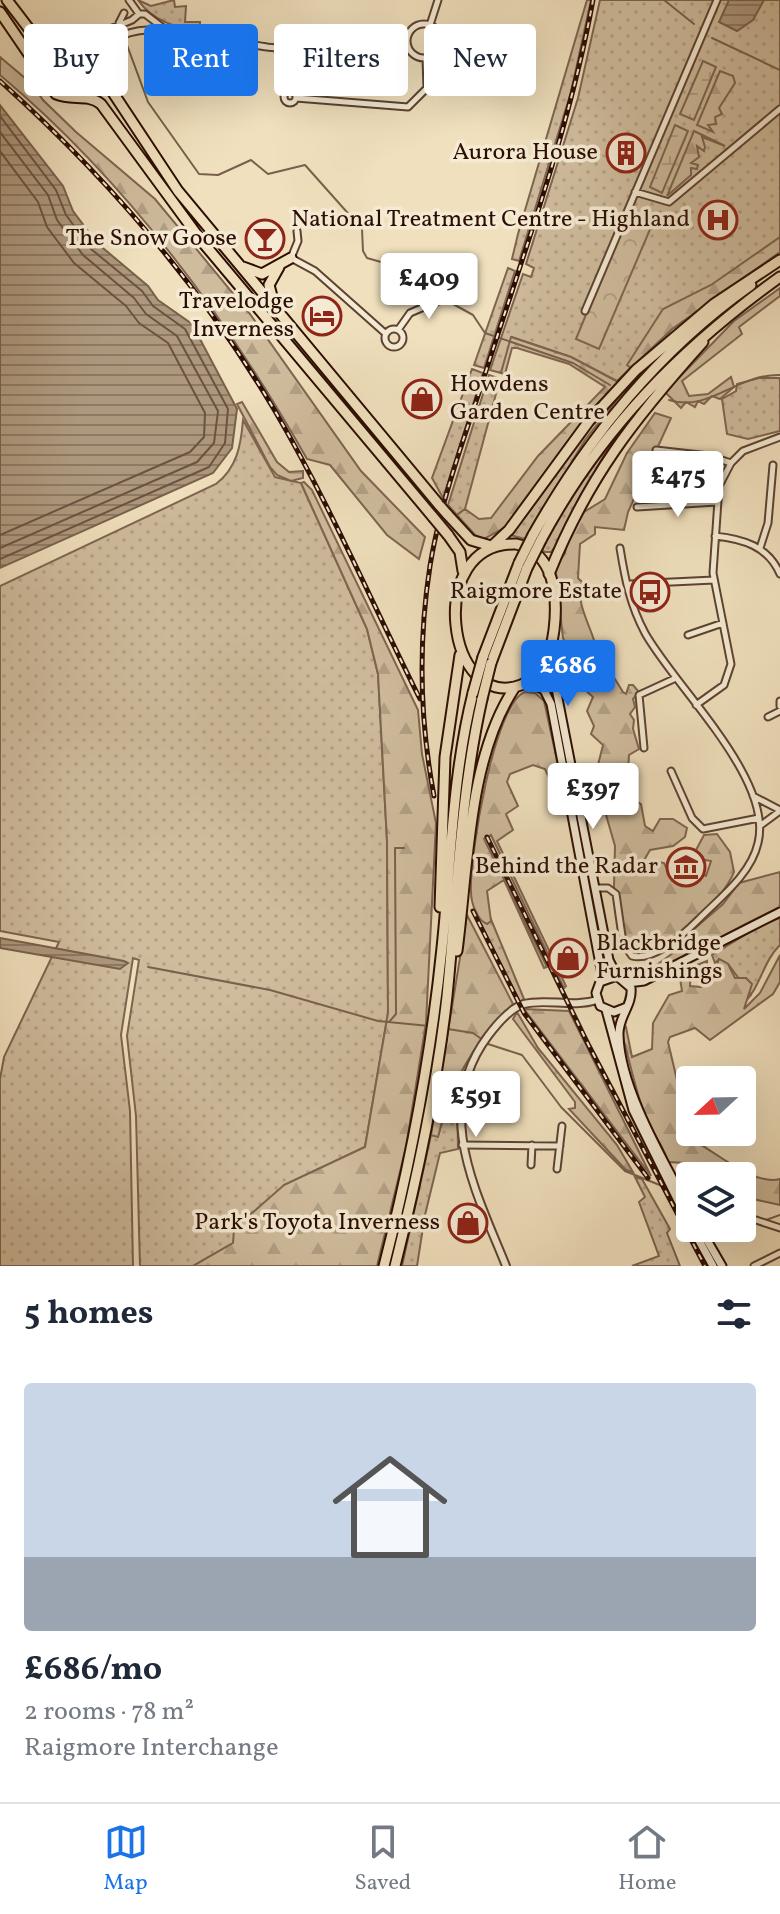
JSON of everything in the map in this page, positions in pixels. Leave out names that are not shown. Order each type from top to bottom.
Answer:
[{"type":"highway","points":[[7,0],[25,24]]},
{"type":"highway","points":[[0,12],[24,48]]},
{"type":"highway","points":[[68,96],[90,97],[101,104],[200,239],[448,535],[462,558],[463,578]]},
{"type":"highway","points":[[115,96],[145,145],[211,232],[299,340],[471,540],[492,546],[522,545],[539,557],[549,574],[557,610],[553,642],[544,666],[528,682],[515,687],[491,685],[473,673],[461,651]]},
{"type":"highway","points":[[211,232],[250,272],[266,273],[291,258]]},
{"type":"highway","points":[[384,1266],[414,1141],[442,949],[457,779],[487,660],[523,566],[579,459],[639,383],[704,321],[780,262]]},
{"type":"highway","points":[[442,949],[445,757],[461,651],[457,601],[463,578],[474,558],[509,530],[589,421],[636,370],[714,304],[780,262]]},
{"type":"highway","points":[[280,264],[270,282],[270,294],[299,340]]},
{"type":"highway","points":[[537,537],[607,436],[647,389],[726,316],[780,277]]},
{"type":"highway","points":[[549,574],[604,461],[655,394],[726,316]]},
{"type":"highway","points":[[447,999],[455,971],[484,765],[496,720],[515,687]]},
{"type":"highway","points":[[395,1266],[424,1139],[447,999],[468,768],[478,696]]},
{"type":"main road","points":[[553,642],[556,688],[609,960],[617,976],[628,983],[644,981],[780,912]]},
{"type":"main road","points":[[528,682],[541,687],[550,698],[603,980]]},
{"type":"main road","points":[[617,976],[603,980],[597,987],[597,1000],[606,1010],[633,1110],[676,1197]]},
{"type":"main road","points":[[644,981],[632,996],[618,1033],[630,1083],[649,1132],[676,1184]]},
{"type":"main road","points":[[628,983],[632,996]]},
{"type":"main road","points":[[606,1010],[620,1011],[627,1007]]},
{"type":"main road","points":[[699,1242],[713,1266]]},
{"type":"main road","points":[[708,1242],[722,1266]]},
{"type":"street","points":[[129,0],[137,31]]},
{"type":"street","points":[[430,24],[438,0]]},
{"type":"street","points":[[585,311],[717,0]]},
{"type":"street","points":[[118,24],[124,13]]},
{"type":"street","points":[[122,24],[135,17],[150,19],[157,24]]},
{"type":"street","points":[[149,24],[150,19]]},
{"type":"street","points":[[128,34],[144,30]]},
{"type":"street","points":[[408,46],[417,56],[424,58]]},
{"type":"street","points":[[296,98],[408,107],[424,91]]},
{"type":"street","points":[[635,192],[669,202],[780,109]]},
{"type":"street","points":[[297,231],[298,241],[291,258],[315,271],[386,334]]},
{"type":"street","points":[[386,334],[398,330],[410,313],[442,294],[462,294],[468,278],[452,271],[442,294]]},
{"type":"street","points":[[386,334],[385,341],[390,349],[405,344],[398,330]]},
{"type":"street","points":[[696,705],[729,677],[731,664],[714,580],[719,486],[731,463],[753,445],[780,437]]},
{"type":"street","points":[[656,450],[709,456],[731,463]]},
{"type":"street","points":[[760,548],[768,523],[773,465]]},
{"type":"street","points":[[637,507],[717,502]]},
{"type":"street","points":[[715,536],[744,541],[760,548],[780,574]]},
{"type":"street","points":[[593,916],[593,891],[608,888],[616,894],[625,948],[635,957],[647,955],[694,924],[745,871],[757,847],[759,822],[752,796],[726,745],[640,623],[628,591],[630,584],[620,548]]},
{"type":"street","points":[[630,584],[714,580]]},
{"type":"street","points":[[688,635],[723,623]]},
{"type":"street","points":[[644,748],[639,695],[676,678]]},
{"type":"street","points":[[768,717],[780,706]]},
{"type":"street","points":[[671,771],[692,818],[703,829],[759,822],[780,811]]},
{"type":"street","points":[[752,796],[780,811]]},
{"type":"street","points":[[506,1266],[461,1145],[459,1111],[467,1075],[481,1045],[496,1026],[526,1003],[575,1004],[597,1000]]},
{"type":"street","points":[[557,1169],[562,1126]]},
{"type":"street","points":[[461,1145],[560,1146]]},
{"type":"street","points":[[531,1165],[532,1145]]},
{"type":"street","points":[[756,1220],[780,1228]]},
{"type":"street","points":[[754,1266],[780,1253]]},
{"type":"green space","points":[[138,0],[151,6],[174,0],[175,7],[186,6],[185,22],[200,24],[172,24]]},
{"type":"green space","points":[[587,0],[591,0],[571,92],[519,261],[512,259],[518,234]]},
{"type":"green space","points":[[600,0],[780,0],[780,252],[672,329],[617,381],[571,357],[512,337],[501,373],[490,370],[523,274],[531,277],[534,268],[526,264],[578,98]]},
{"type":"green space","points":[[0,57],[24,77],[24,96],[40,96],[76,132],[155,199],[250,314],[361,471],[425,537],[419,559],[387,535],[330,465],[307,459],[243,354],[170,253],[90,160],[0,75]]},
{"type":"green space","points":[[703,61],[716,67],[694,120],[680,114]]},
{"type":"green space","points":[[720,71],[733,76],[735,83],[719,108],[722,114],[715,117],[716,124],[708,125],[713,132],[697,125]]},
{"type":"green space","points":[[675,125],[688,131],[662,193],[650,187]]},
{"type":"green space","points":[[694,131],[725,146],[702,137],[704,151],[697,146],[699,157],[691,163],[698,165],[697,169],[691,168],[691,175],[667,196]]},
{"type":"green space","points":[[629,209],[654,220],[599,349],[576,339]]},
{"type":"green space","points":[[780,237],[780,252],[672,329],[631,368],[627,365],[663,309],[711,285]]},
{"type":"green space","points":[[508,268],[515,271],[484,368],[474,365]]},
{"type":"green space","points":[[780,288],[780,296],[739,327],[742,334],[682,381],[689,396],[708,394],[731,377],[734,387],[720,399],[712,396],[704,404],[698,401],[695,407],[686,402],[681,408],[665,392],[734,321]]},
{"type":"green space","points":[[511,337],[571,357],[620,383],[565,445],[508,526],[484,539],[476,536],[457,515],[465,509],[479,519],[491,518],[538,456],[605,387],[569,364],[517,348],[512,348],[505,374],[501,373]]},
{"type":"green space","points":[[660,355],[623,392],[585,440],[525,539],[510,535],[597,416]]},
{"type":"green space","points":[[472,369],[483,373],[443,498],[432,478]]},
{"type":"green space","points":[[489,375],[500,379],[465,509],[457,515],[448,505]]},
{"type":"green space","points":[[759,378],[780,378],[780,431],[748,439],[727,434],[722,399],[736,391],[737,384]]},
{"type":"green space","points":[[242,402],[277,462],[289,472],[303,471],[303,478],[291,481],[277,475],[270,467],[237,404]]},
{"type":"green space","points":[[637,410],[605,453],[558,543],[551,552],[545,552],[542,550],[584,476]]},
{"type":"green space","points":[[655,413],[671,418],[628,512],[624,530],[595,527],[595,534],[580,544],[580,599],[597,651],[603,652],[605,663],[623,692],[626,694],[629,685],[633,685],[639,692],[633,699],[635,707],[630,714],[639,749],[629,755],[628,772],[636,784],[636,801],[641,804],[645,826],[653,831],[660,819],[673,819],[687,828],[685,837],[673,846],[650,850],[643,862],[646,865],[655,861],[664,863],[672,879],[688,869],[706,876],[711,861],[699,859],[695,852],[704,835],[717,834],[730,852],[734,872],[719,896],[694,922],[666,943],[640,954],[627,944],[614,887],[615,846],[595,777],[603,745],[591,734],[594,726],[587,711],[593,697],[577,683],[570,652],[563,638],[555,568],[565,553],[568,537],[584,512],[605,499],[627,453]]},
{"type":"green space","points":[[243,420],[275,477],[301,483],[367,629],[378,674],[387,841],[388,1013],[365,1147],[284,1185],[233,1243],[193,1266],[140,1266],[136,1116],[127,1036],[139,960],[133,958],[121,1035],[130,1111],[133,1266],[0,1266],[0,1079],[4,1057],[59,942],[0,931],[0,586],[216,484],[229,471],[237,455]]},
{"type":"green space","points":[[304,482],[312,490],[418,710],[422,754],[436,823],[426,1023],[406,1147],[377,1266],[193,1266],[233,1243],[234,1229],[284,1185],[365,1147],[388,1013],[387,841],[378,674],[367,629],[301,483]]},
{"type":"green space","points":[[525,692],[535,693],[544,701],[567,806],[563,808],[545,769],[533,765],[510,774],[507,782],[518,806],[506,814],[513,830],[497,841],[566,986],[564,988],[491,835],[484,839],[547,967],[544,968],[504,880],[487,891],[491,921],[487,924],[478,915],[471,896],[474,848],[494,751],[514,702]]},
{"type":"green space","points":[[780,872],[780,908],[678,959],[654,967],[677,950],[679,942],[723,904],[739,883]]},
{"type":"green space","points":[[474,911],[478,916],[490,921],[490,917],[524,999],[520,1002]]},
{"type":"green space","points":[[467,915],[513,1004],[465,1064],[438,1137],[431,1135]]},
{"type":"green space","points":[[780,918],[780,945],[751,995],[728,964],[719,959],[715,963],[712,955],[763,924]]},
{"type":"green space","points":[[780,955],[780,982],[773,994],[710,1040],[695,1028],[670,1037],[668,1042],[676,1076],[676,1146],[702,1146],[728,1162],[668,1162],[643,1109],[621,1031],[626,1027],[632,1057],[652,1049],[653,1023],[669,995],[682,991],[679,972],[707,961],[707,966],[691,971],[690,986],[701,987],[711,982],[719,959],[728,964],[735,978],[746,978],[752,984],[744,1009],[760,993]]},
{"type":"green space","points":[[524,1009],[569,1011],[651,1176]]},
{"type":"green space","points":[[517,1012],[538,1048],[617,1145],[633,1172],[626,1170],[569,1109],[575,1108],[575,1102],[513,1019]]},
{"type":"green space","points":[[470,1058],[457,1096],[458,1149],[440,1153],[417,1266],[402,1266],[431,1135],[438,1136],[454,1082]]},
{"type":"green space","points":[[756,1176],[780,1179],[780,1205],[756,1200]]},
{"type":"green space","points":[[635,1177],[642,1179],[670,1229],[667,1233],[680,1266],[632,1266],[659,1256],[639,1202],[645,1197]]},
{"type":"water","points":[[729,0],[764,0],[753,20],[737,31],[719,22]]},
{"type":"water","points":[[0,105],[63,186],[73,211],[97,243],[148,286],[158,300],[192,324],[237,409],[232,448],[213,473],[0,568]]},
{"type":"water","points":[[0,938],[128,963],[120,969],[0,948]]},
{"type":"waterway","points":[[664,0],[694,24]]},
{"type":"waterway","points":[[712,38],[780,70]]},
{"type":"waterway","points":[[128,48],[148,102],[199,174],[218,175],[251,160],[268,174],[305,165],[362,229],[363,251],[367,258],[381,262]]},
{"type":"waterway","points":[[408,275],[424,298],[435,294],[473,315],[485,333],[573,363],[610,385]]},
{"type":"waterway","points":[[669,400],[683,403],[697,401],[750,380],[780,375]]},
{"type":"waterway","points":[[389,1022],[396,1014],[395,848],[404,848]]},
{"type":"waterway","points":[[148,967],[270,990],[378,1021],[429,1026]]},
{"type":"waterway","points":[[448,1029],[473,1033],[483,1040]]},
{"type":"waterway","points":[[488,1044],[522,1055],[561,1107],[625,1171],[667,1188]]},
{"type":"waterway","points":[[766,1220],[780,1215]]},
{"type":"waterway","points":[[756,1223],[760,1222]]},
{"type":"railway","points":[[434,796],[422,682],[430,566],[455,466],[560,140],[593,0]]},
{"type":"railway","points":[[0,81],[115,195],[216,320],[275,411],[314,481],[420,699]]},
{"type":"railway","points":[[487,837],[589,1046],[705,1266]]},
{"type":"railway","points":[[473,911],[524,1013],[648,1178]]},
{"type":"place","name":"Aurora House","points":[[626,153]]},
{"type":"place","name":"National Treatment Centre - Highland","points":[[718,220]]},
{"type":"place","name":"The Snow Goose","points":[[265,239]]},
{"type":"place","name":"Travelodge Inverness","points":[[322,316]]},
{"type":"place","name":"Howdens Garden Centre","points":[[422,399]]},
{"type":"place","name":"Raigmore Estate","points":[[650,592]]},
{"type":"place","name":"Behind the Radar","points":[[686,867]]},
{"type":"place","name":"Blackbridge Furnishings","points":[[568,958]]},
{"type":"place","name":"Park's Toyota Inverness","points":[[468,1223]]}]
